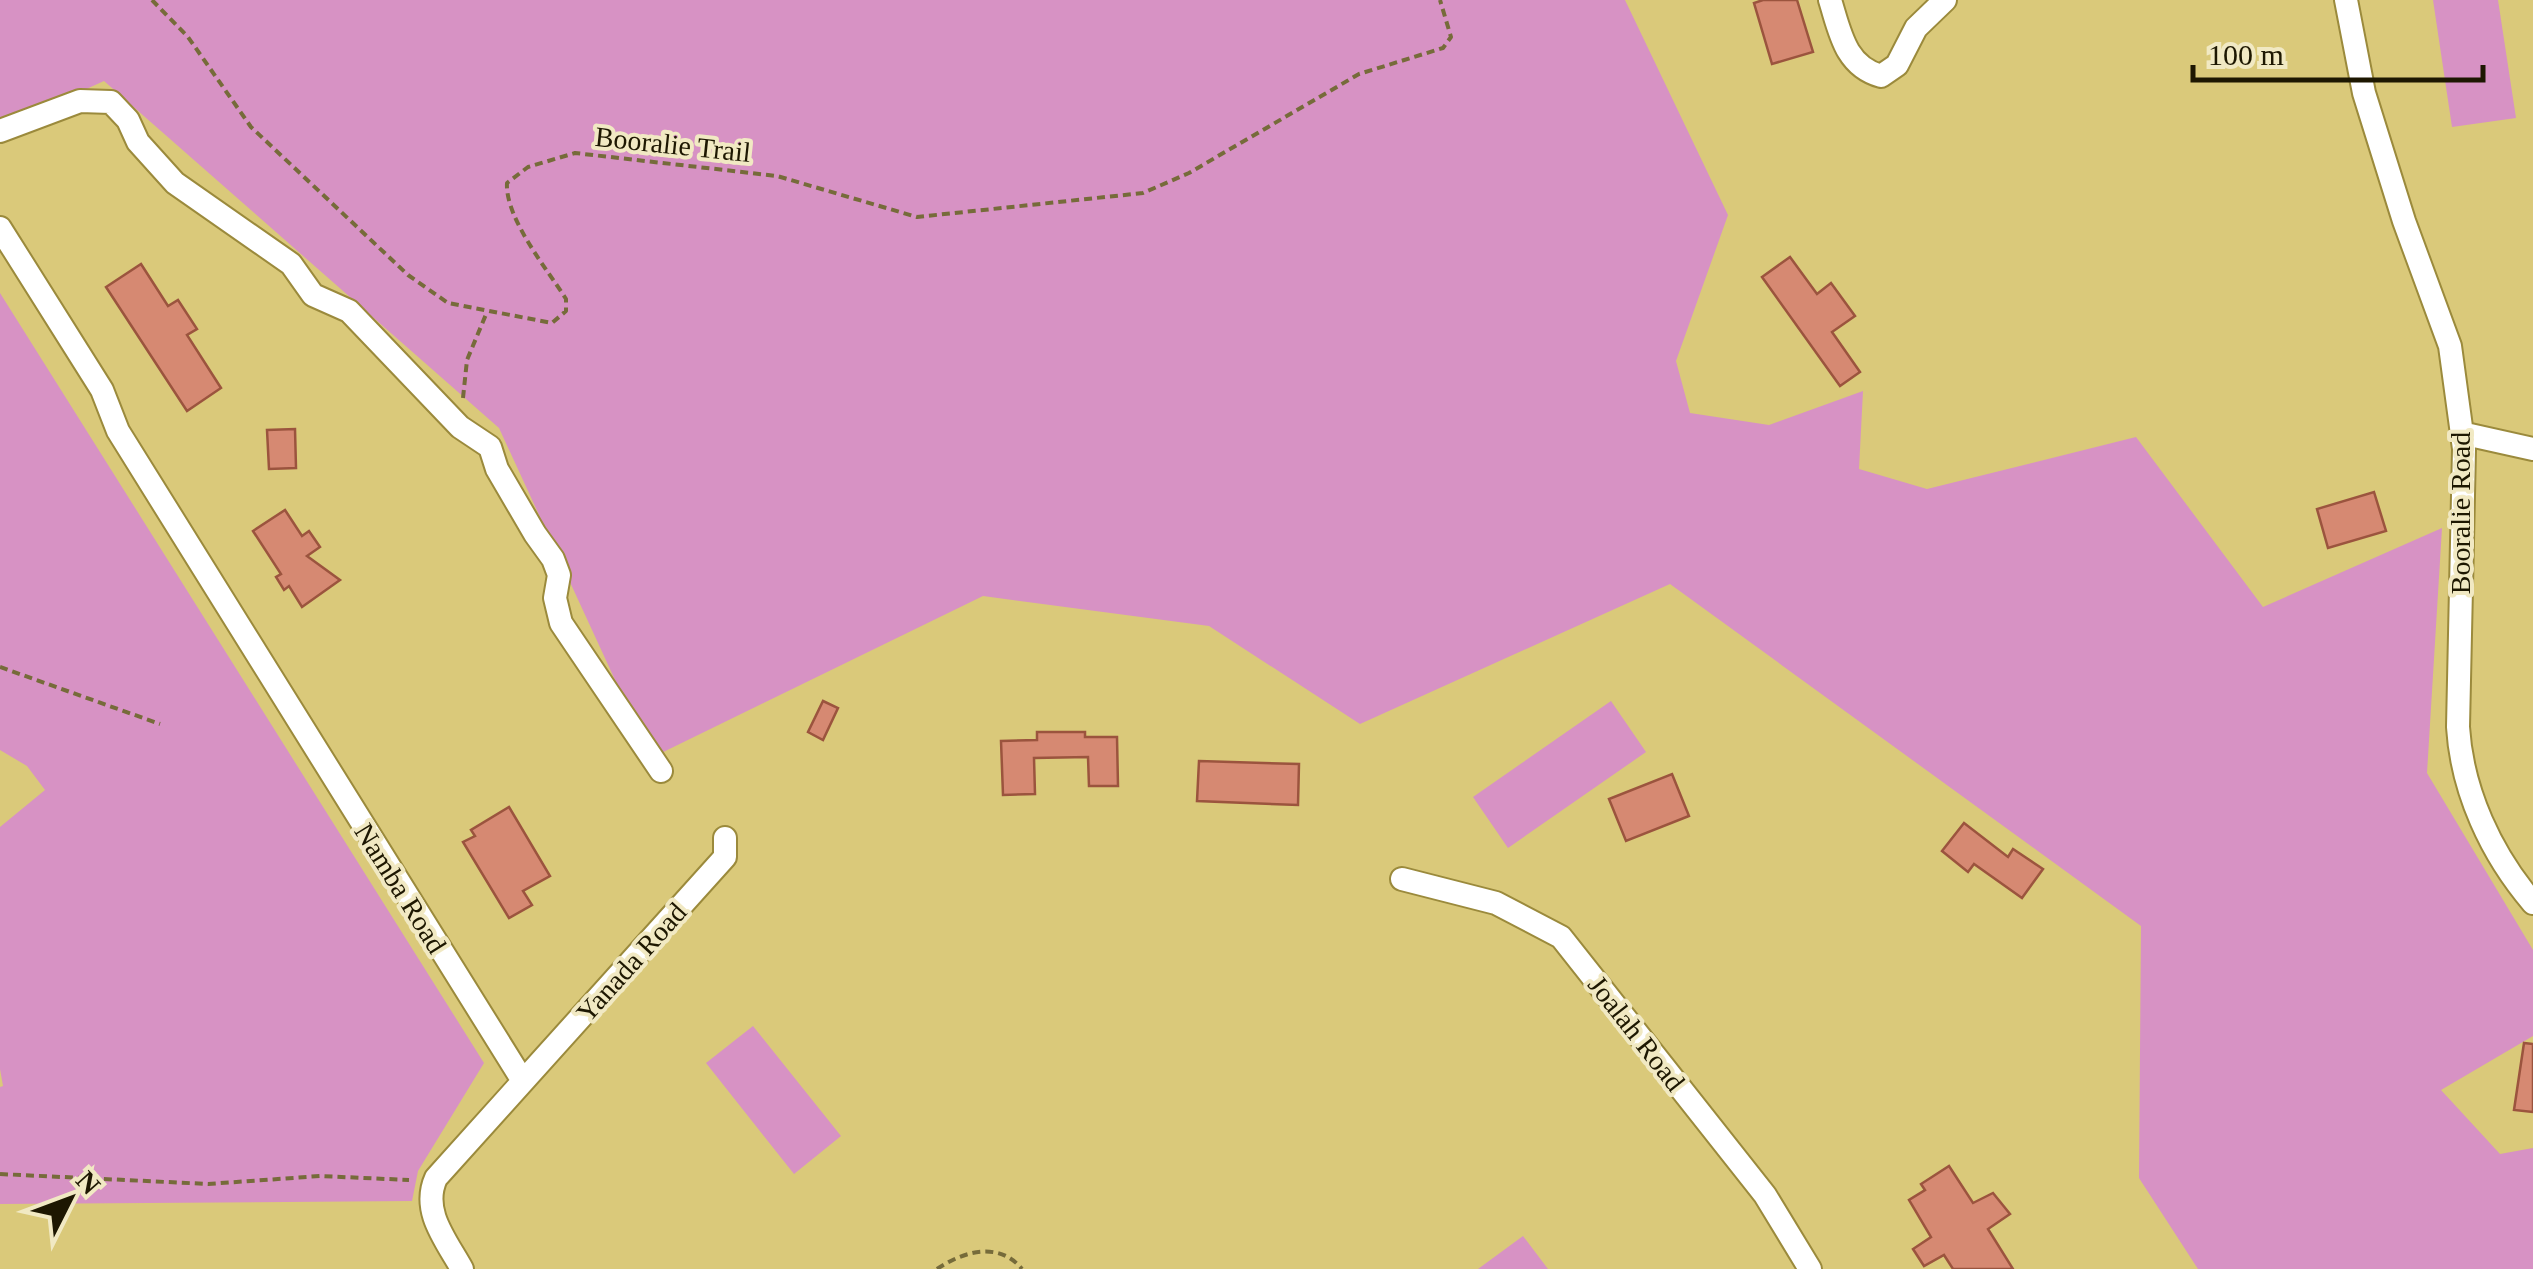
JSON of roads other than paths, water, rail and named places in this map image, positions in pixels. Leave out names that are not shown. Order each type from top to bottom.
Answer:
[{"type":"street","points":[[1830,0],[1846,50],[1863,71],[1881,76],[1896,65],[1916,28],[1946,0]]},
{"type":"street","name":"Booralie Road","points":[[2346,0],[2364,93],[2404,221],[2450,346],[2462,433],[2460,760],[2474,804],[2493,844],[2533,903]]},
{"type":"street","points":[[0,131],[80,102],[112,102],[128,120],[138,142],[175,183],[291,264],[312,294],[349,311],[460,427],[490,448],[497,469],[553,559],[559,575],[554,598],[562,623],[661,771]]},
{"type":"street","name":"Namba Road","points":[[0,228],[102,390],[118,431],[523,1081]]},
{"type":"street","points":[[2462,433],[2533,449]]},
{"type":"street","name":"Yanada Road","points":[[523,1081],[725,857],[725,838]]},
{"type":"street","name":"Joalah Road","points":[[1402,879],[1496,902],[1561,937],[1765,1195],[1810,1269]]},
{"type":"street","points":[[462,1269],[433,1218],[429,1197],[446,1165],[523,1081]]}]
